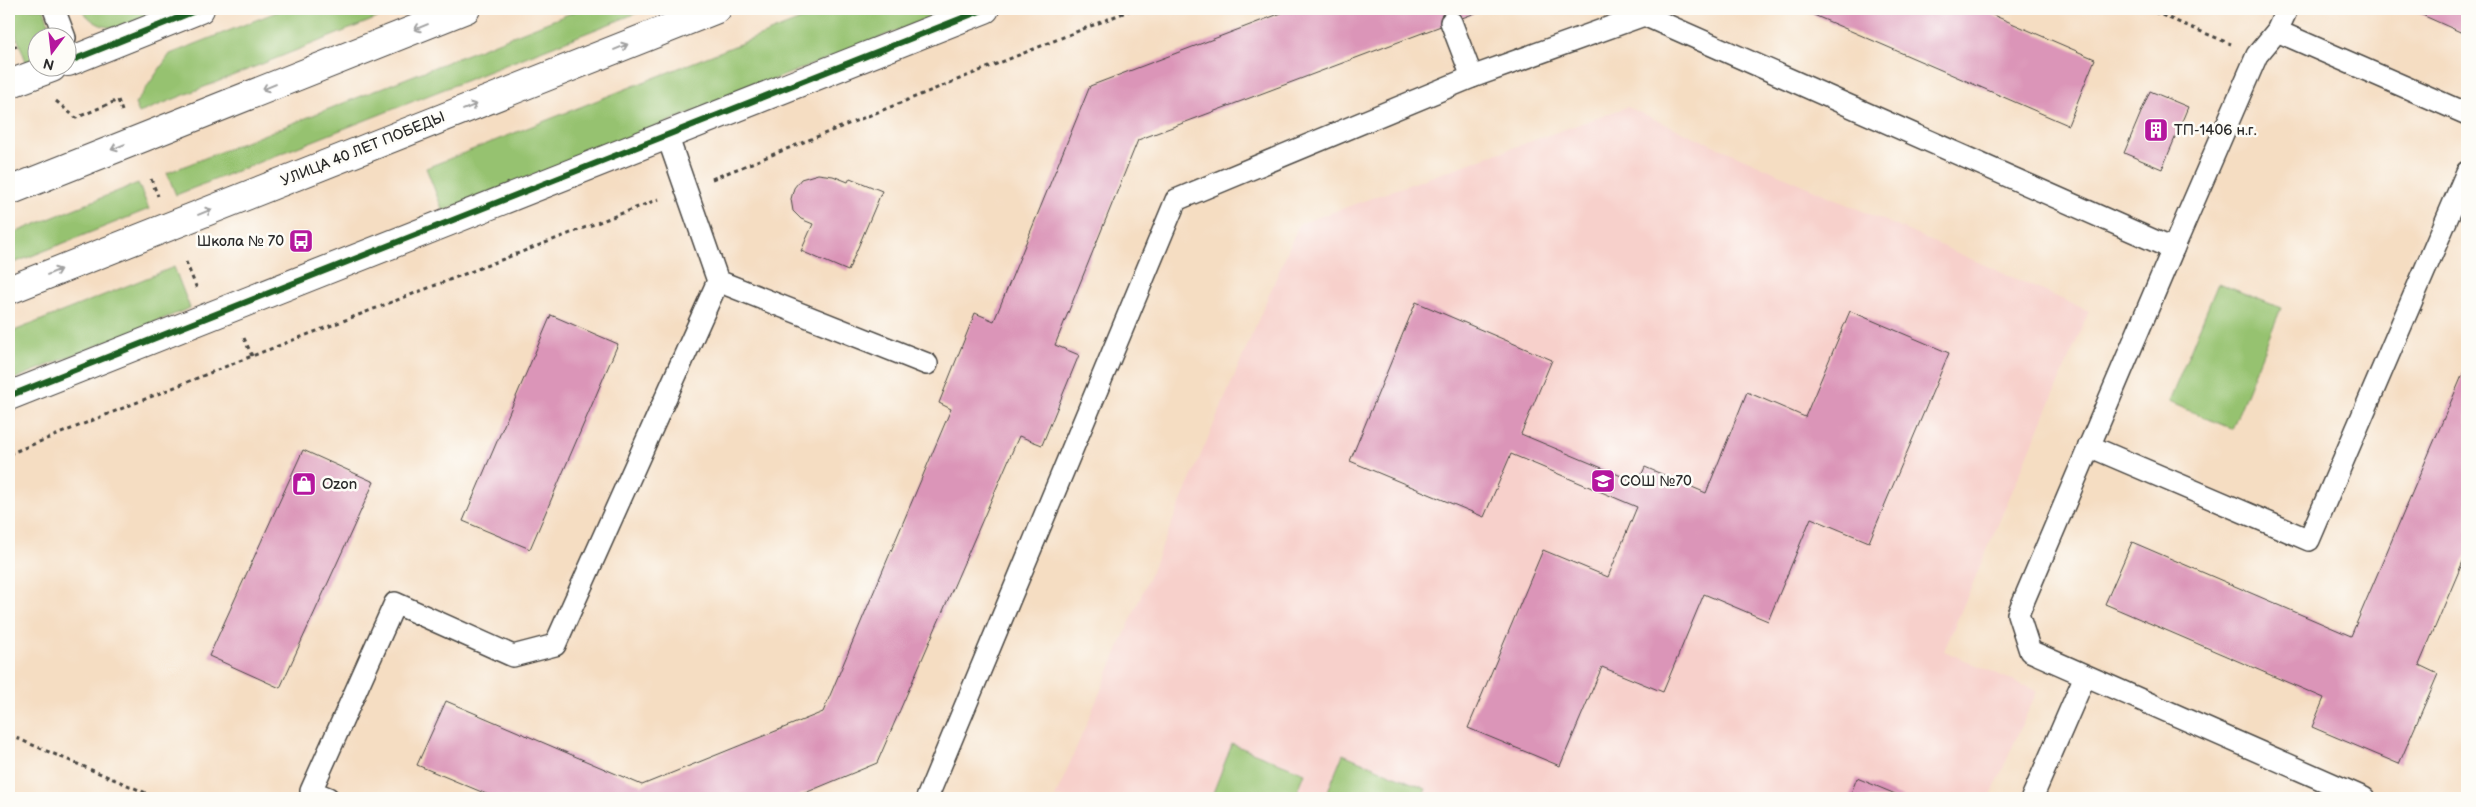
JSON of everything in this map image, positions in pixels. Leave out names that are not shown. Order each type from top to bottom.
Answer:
[{"type":"main road","points":[[78,50],[200,9]]},
{"type":"main road","points":[[9,191],[466,9]]},
{"type":"main road","name":"УЛИЦА 40 ЛЕТ ПОБЕДЫ","points":[[9,290],[717,9]]},
{"type":"main road","points":[[9,396],[984,9]]},
{"type":"main road","points":[[9,84],[28,74]]},
{"type":"lane","points":[[54,9],[59,28]]},
{"type":"lane","points":[[2287,9],[2277,31],[2257,55],[2018,614],[2030,650],[2364,798]]},
{"type":"lane","points":[[927,798],[1176,200],[1472,77],[1644,15],[2173,249]]},
{"type":"lane","points":[[1451,22],[1472,77]]},
{"type":"lane","points":[[2277,31],[2467,114]]},
{"type":"lane","points":[[328,798],[311,791],[395,603],[513,656],[555,646],[718,280],[667,135]]},
{"type":"lane","points":[[2090,446],[2309,540],[2467,172]]},
{"type":"lane","points":[[718,280],[927,364]]},
{"type":"lane","points":[[2032,798],[2085,676]]},
{"type":"path","points":[[9,454],[252,356],[686,189],[1133,9]]},
{"type":"path","points":[[2147,9],[2257,55]]},
{"type":"path","points":[[76,118],[118,100],[123,114]]},
{"type":"path","points":[[151,179],[158,197]]},
{"type":"path","points":[[9,734],[158,798]]},
{"type":"shaded area","name":"СОШ №70","points":[[1627,107],[2089,311],[1944,651],[2037,691],[1990,798],[1055,798],[1299,224]]},
{"type":"green space","points":[[9,9],[44,9],[50,28],[28,28],[27,64],[9,16]]},
{"type":"green space","points":[[81,9],[171,9],[135,24],[112,28],[91,20]]},
{"type":"green space","points":[[284,9],[400,9],[139,113],[135,104],[170,54]]},
{"type":"green space","points":[[581,9],[647,9],[176,195],[167,173]]},
{"type":"green space","points":[[828,9],[952,9],[443,211],[426,168]]},
{"type":"green space","points":[[138,183],[149,209],[9,265],[9,235]]},
{"type":"green space","points":[[174,267],[190,308],[9,381],[9,333]]},
{"type":"green space","points":[[2218,283],[2281,308],[2232,429],[2169,402]]},
{"type":"green space","points":[[1232,744],[1305,773],[1295,798],[1211,798]]},
{"type":"green space","points":[[1343,754],[1426,789],[1422,798],[1325,798]]},
{"type":"building","points":[[1292,9],[1486,9],[1138,140],[1055,345],[1079,355],[1042,445],[1019,436],[877,763],[793,798],[496,798],[417,765],[446,701],[642,785],[823,712],[951,409],[939,403],[975,313],[994,321],[1090,86]]},
{"type":"building","points":[[1800,9],[1979,9],[2095,59],[2068,125]]},
{"type":"building","points":[[2409,9],[2467,9],[2467,35]]},
{"type":"building","name":"ТП-1406 н.г.","points":[[2150,91],[2188,107],[2162,169],[2124,153]]},
{"type":"building","points":[[818,174],[833,176],[848,182],[850,178],[882,191],[848,271],[801,251],[813,224],[801,219],[793,211],[791,199],[794,188],[801,179]]},
{"type":"building","points":[[1416,302],[1552,360],[1521,434],[1638,483],[1645,467],[1706,493],[1747,392],[1805,417],[1850,311],[1949,353],[1869,542],[1811,518],[1768,621],[1704,594],[1663,692],[1602,667],[1560,766],[1468,728],[1543,550],[1608,577],[1637,507],[1511,454],[1484,517],[1350,461]]},
{"type":"building","points":[[551,315],[618,344],[530,549],[463,521]]},
{"type":"building","points":[[2467,364],[2467,552],[2419,665],[2438,674],[2399,764],[2312,727],[2324,698],[2105,604],[2132,542],[2351,636]]},
{"type":"building","points":[[303,450],[374,482],[280,688],[209,656]]},
{"type":"building","points":[[1857,778],[1905,798],[1849,798]]},
{"type":"cycle path","points":[[78,58],[200,9]]},
{"type":"cycle path","points":[[9,396],[985,9]]},
{"type":"place","name":"ТП-1406 н.г.","points":[[2156,130]]},
{"type":"place","name":"Школа № 70","points":[[301,241]]},
{"type":"place","name":"СОШ №70","points":[[1603,481]]},
{"type":"place","name":"Ozon","points":[[304,484]]}]
